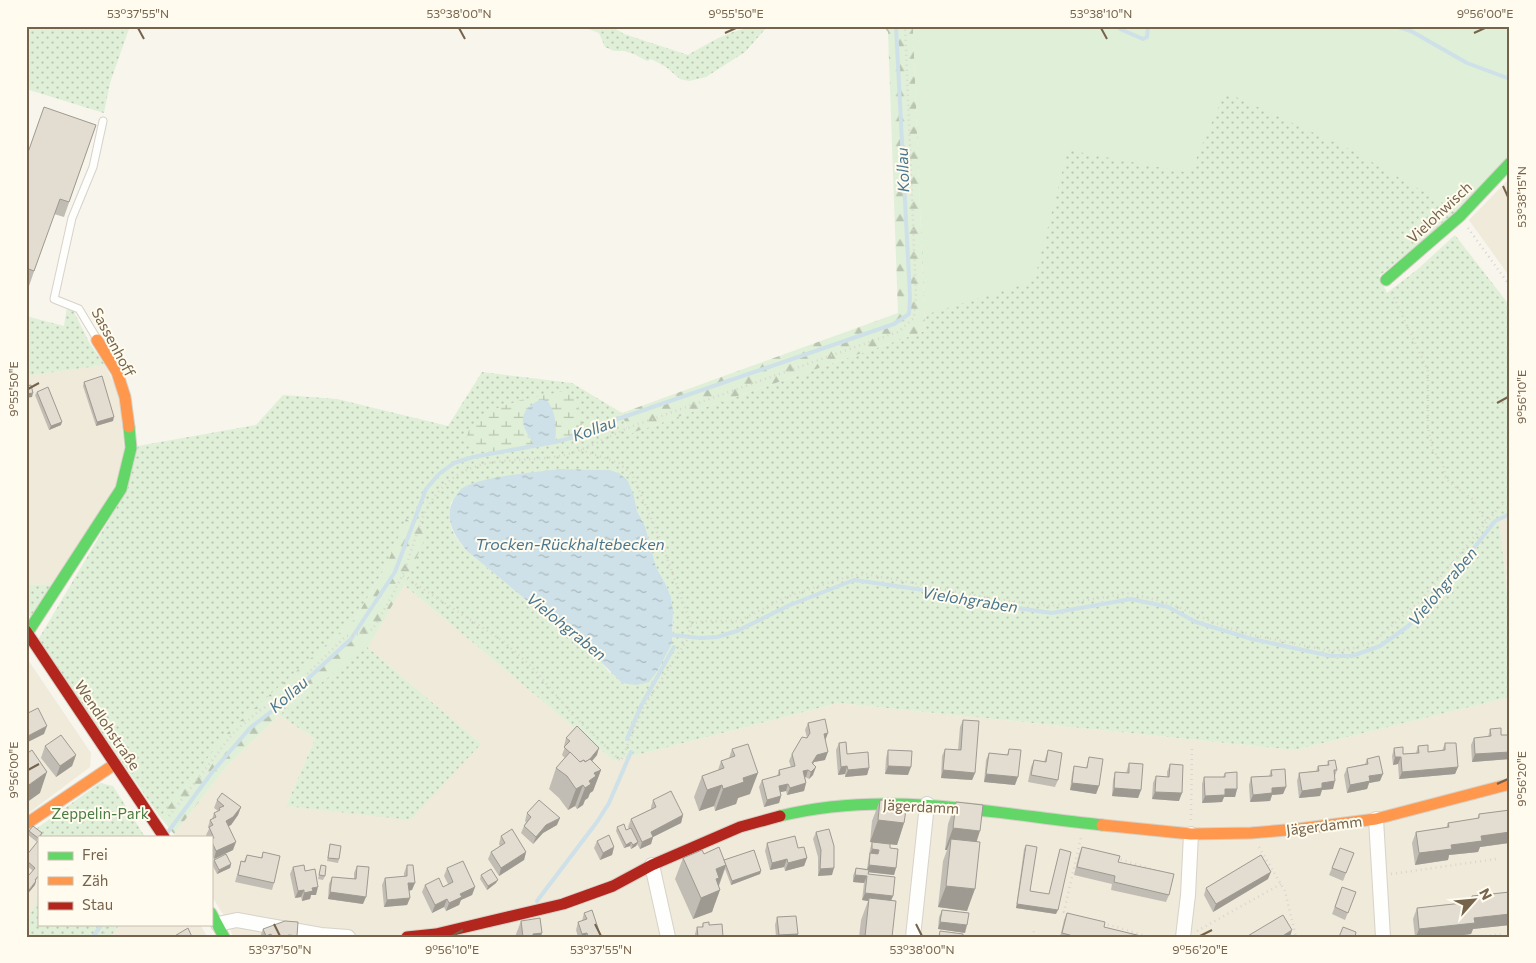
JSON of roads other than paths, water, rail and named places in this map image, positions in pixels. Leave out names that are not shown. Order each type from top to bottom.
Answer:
[{"type":"street","name":"Vielohwisch","points":[[1386,280],[1460,216],[1510,163]]},
{"type":"street","name":"Sassenhoff","points":[[27,632],[121,489],[131,448],[125,397],[116,372],[97,340]]},
{"type":"street","name":"Wendlohstraße","points":[[27,632],[161,833]]},
{"type":"street","points":[[26,824],[115,764]]},
{"type":"street","name":"Jägerdamm","points":[[407,937],[436,934],[564,904],[614,886],[652,865],[740,827],[809,809],[867,804],[927,804],[1191,834],[1251,833],[1376,819],[1510,784]]},
{"type":"street","points":[[913,937],[927,804]]},
{"type":"street","points":[[1376,819],[1383,937]]},
{"type":"street","points":[[1189,934],[1188,895],[1191,834]]},
{"type":"street","points":[[652,865],[668,937]]},
{"type":"street","points":[[215,918],[224,937]]},
{"type":"street","points":[[215,918],[322,935],[348,937]]},
{"type":"lane","name":"Sassenhoff","points":[[97,340],[79,309],[54,299],[72,218],[93,167],[102,121]]},
{"type":"water","points":[[540,400],[547,400],[552,410],[556,425],[556,436],[555,442],[536,446],[527,433],[523,420],[527,409]]},
{"type":"water","name":"Trocken-Rückhaltebecken","points":[[558,469],[608,470],[619,473],[628,481],[637,511],[645,526],[656,567],[671,597],[673,611],[672,643],[658,670],[649,682],[636,685],[622,683],[600,661],[467,551],[457,538],[451,525],[450,510],[452,503],[458,492],[463,488],[484,480]]},
{"type":"waterway","name":"Kollau","points":[[168,832],[213,771],[250,728],[276,708],[351,639],[395,572],[426,489],[439,474],[454,463],[473,457],[555,442],[582,435],[612,421],[894,324],[909,314],[910,297],[896,26]]},
{"type":"waterway","points":[[1120,29],[1143,39],[1147,37],[1148,26]]},
{"type":"waterway","points":[[1395,26],[1411,31],[1467,63],[1510,79]]},
{"type":"waterway","name":"Vielohgraben","points":[[669,637],[673,635],[700,638],[717,637],[737,631],[790,605],[854,580],[924,590],[996,605],[1052,613],[1131,599],[1168,607],[1196,622],[1252,639],[1331,656],[1352,656],[1380,646],[1407,627],[1425,611],[1495,521],[1510,514]]},
{"type":"waterway","points":[[627,739],[641,706],[674,647]]},
{"type":"waterway","points":[[537,901],[597,822],[609,803],[631,752]]},
{"type":"waterway","name":"Kollau","points":[[93,937],[101,926]]},
{"type":"park label","name":"Zeppelin-Park","points":[[100,813]]}]
